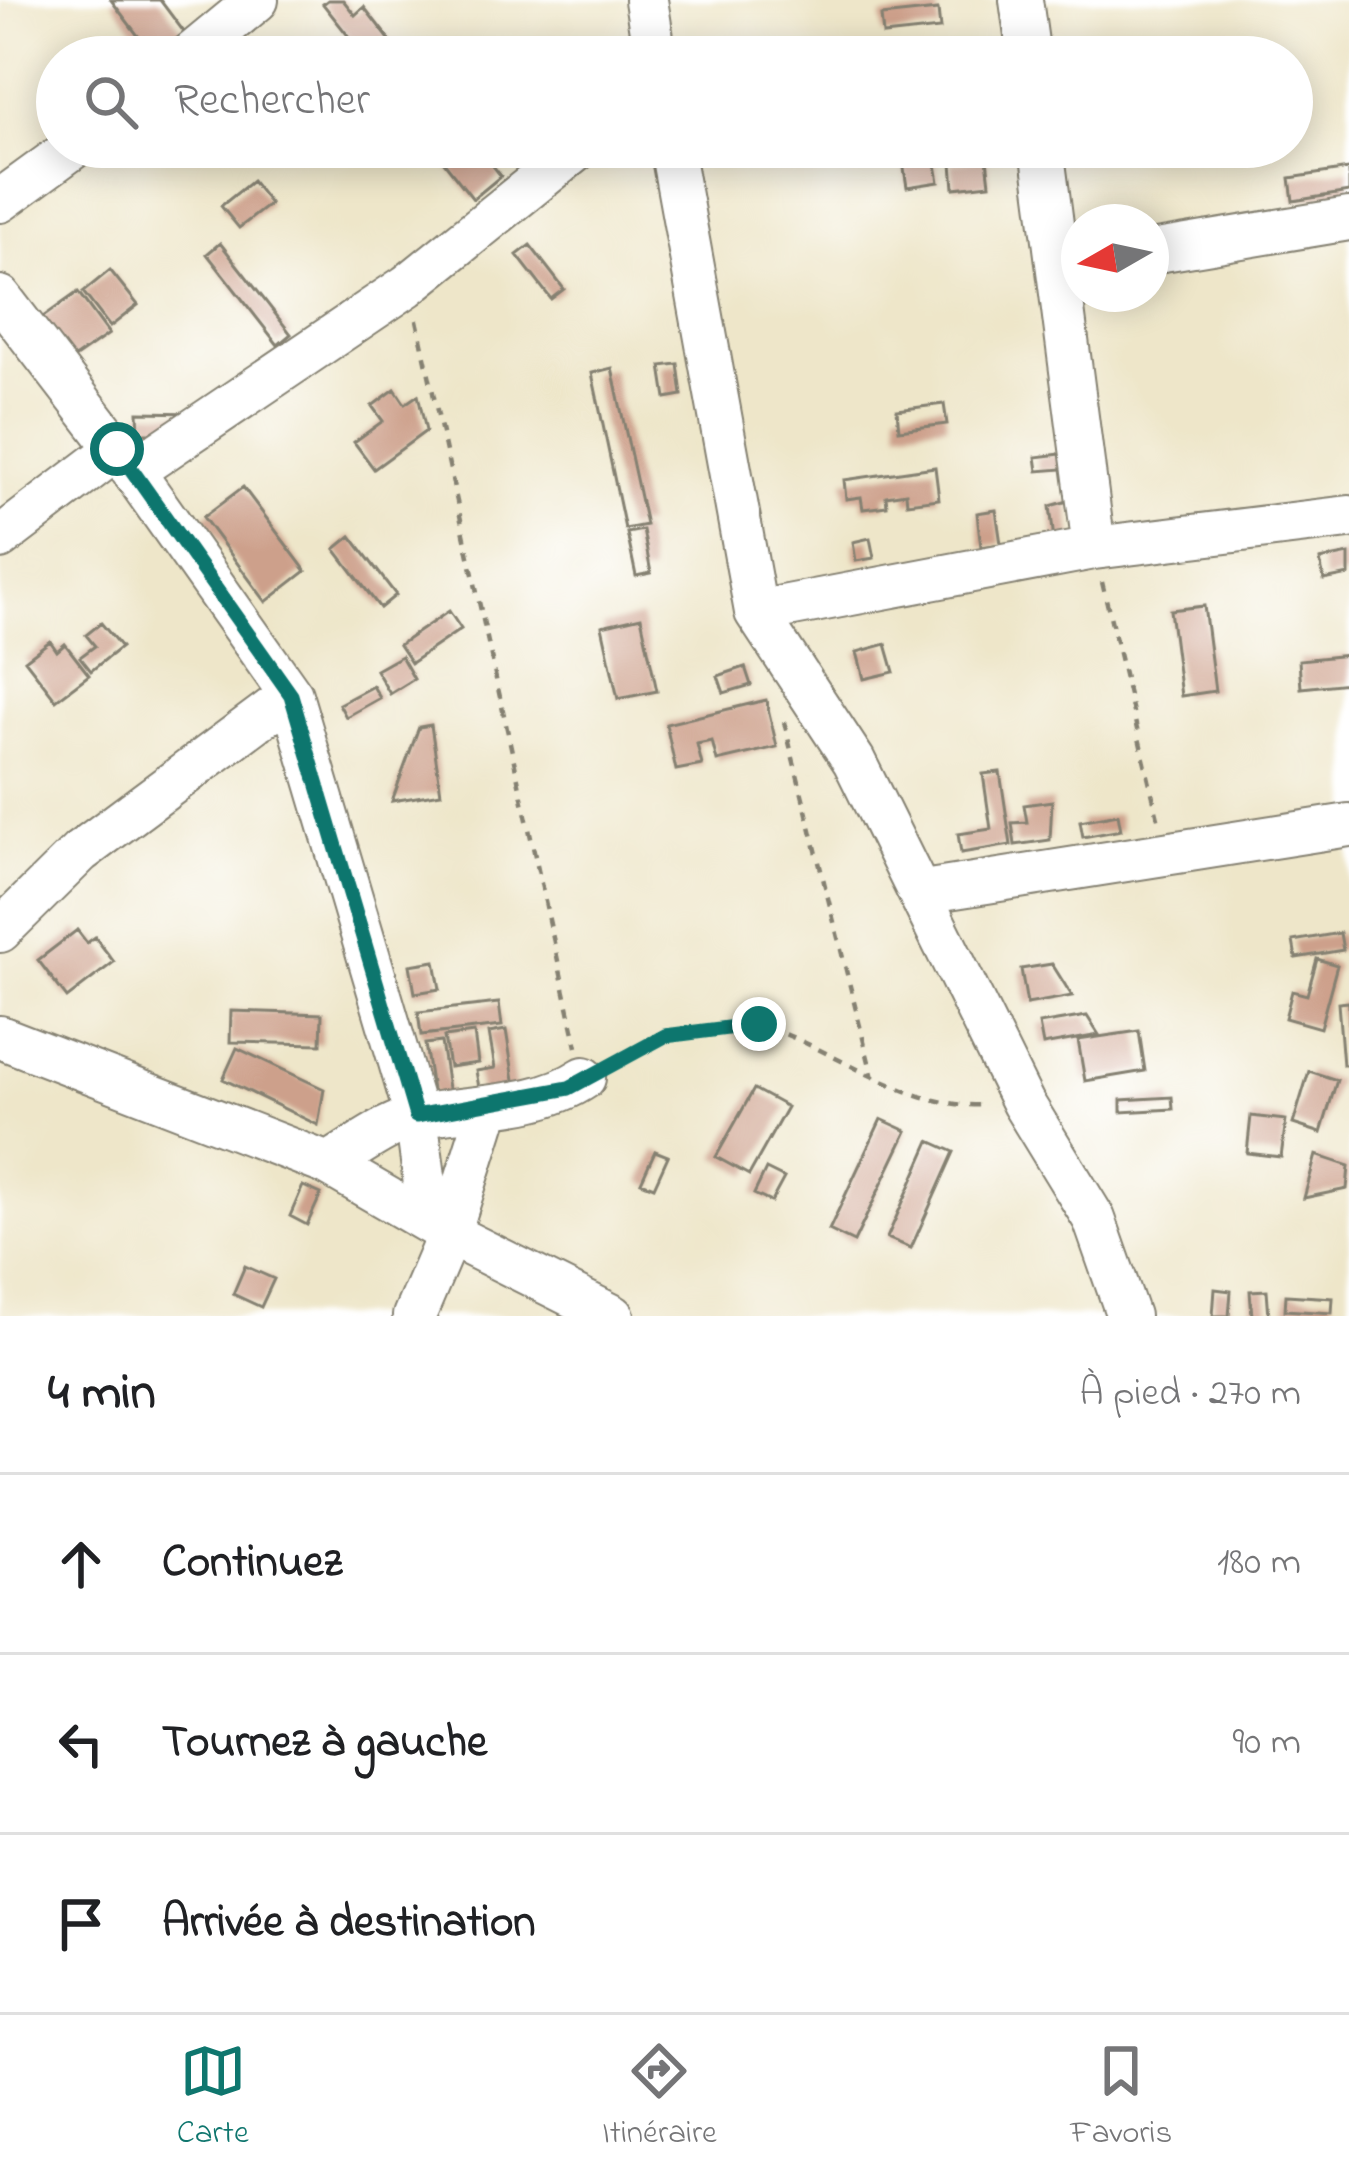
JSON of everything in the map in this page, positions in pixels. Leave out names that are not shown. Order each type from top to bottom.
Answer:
[{"type":"street","points":[[213,36],[256,0]]},
{"type":"street","points":[[646,0],[652,36]]},
{"type":"street","points":[[1022,0],[1026,36]]},
{"type":"street","points":[[0,201],[45,168]]},
{"type":"street","points":[[0,538],[407,286],[554,168]]},
{"type":"street","points":[[675,168],[756,612],[854,761],[923,892],[1022,1103],[1094,1220],[1128,1316]]},
{"type":"street","points":[[1047,168],[1061,230]]},
{"type":"street","points":[[1169,249],[1349,219]]},
{"type":"street","points":[[0,297],[125,460],[291,695],[416,1116],[439,1228]]},
{"type":"street","points":[[1073,312],[1094,548]]},
{"type":"street","points":[[756,612],[1094,548],[1349,517]]},
{"type":"street","points":[[0,931],[80,852],[291,695]]},
{"type":"street","points":[[923,892],[1349,825]]},
{"type":"street","points":[[0,1037],[328,1164],[439,1228],[613,1316]]},
{"type":"street","points":[[328,1164],[416,1116],[488,1107],[569,1088],[584,1078]]},
{"type":"street","points":[[414,1316],[439,1228],[488,1107]]},
{"type":"path","points":[[407,286],[584,1078],[665,1036],[759,1024],[873,1079],[965,1107],[1022,1103]]},
{"type":"path","points":[[1094,548],[1166,851]]},
{"type":"path","points":[[779,701],[873,1079]]},
{"type":"building","points":[[111,0],[160,0],[187,36],[138,36]]},
{"type":"building","points":[[343,0],[355,15],[364,7],[387,36],[348,36],[323,4]]},
{"type":"building","points":[[938,10],[940,29],[883,35],[881,16]]},
{"type":"building","points":[[449,168],[495,168],[501,176],[473,199]]},
{"type":"building","points":[[904,168],[937,168],[939,182],[907,187]]},
{"type":"building","points":[[952,168],[988,168],[990,184],[954,188]]},
{"type":"building","points":[[1349,169],[1349,192],[1293,201],[1290,178]]},
{"type":"building","points":[[252,181],[270,204],[239,228],[221,206]]},
{"type":"building","points":[[220,243],[291,334],[278,345],[207,254]]},
{"type":"building","points":[[530,245],[564,289],[551,299],[517,255]]},
{"type":"building","points":[[110,270],[138,305],[110,327],[83,292]]},
{"type":"building","points":[[78,292],[109,334],[70,361],[40,319]]},
{"type":"building","points":[[678,364],[682,395],[666,398],[661,366]]},
{"type":"building","points":[[612,368],[646,525],[625,529],[592,373]]},
{"type":"building","points":[[395,389],[405,404],[418,395],[426,431],[374,469],[354,442],[383,421],[372,406]]},
{"type":"building","points":[[944,404],[947,424],[899,430],[897,410]]},
{"type":"building","points":[[138,412],[197,413],[177,433],[139,433]]},
{"type":"building","points":[[1061,454],[1063,469],[1038,471],[1036,457]]},
{"type":"building","points":[[935,467],[939,499],[907,503],[906,493],[886,496],[887,506],[863,509],[861,497],[846,499],[844,480]]},
{"type":"building","points":[[243,487],[306,571],[266,602],[203,517]]},
{"type":"building","points":[[1068,501],[1072,537],[1054,540],[1050,506]]},
{"type":"building","points":[[996,510],[1001,544],[981,547],[977,513]]},
{"type":"building","points":[[643,530],[651,573],[636,576],[627,533]]},
{"type":"building","points":[[351,536],[396,595],[380,608],[335,549]]},
{"type":"building","points":[[870,538],[874,558],[856,561],[853,542]]},
{"type":"building","points":[[1349,554],[1349,575],[1324,580],[1320,560]]},
{"type":"building","points":[[1204,606],[1215,691],[1181,696],[1170,610]]},
{"type":"building","points":[[449,611],[461,629],[411,663],[399,645]]},
{"type":"building","points":[[641,617],[657,691],[618,699],[602,626]]},
{"type":"building","points":[[101,623],[121,647],[91,671],[80,657],[95,646],[86,635]]},
{"type":"building","points":[[50,641],[57,651],[65,644],[89,675],[56,700],[25,660]]},
{"type":"building","points":[[886,644],[894,672],[864,679],[857,652]]},
{"type":"building","points":[[1349,655],[1349,683],[1301,688],[1299,660]]},
{"type":"building","points":[[401,656],[414,679],[390,694],[376,670]]},
{"type":"building","points":[[745,667],[751,685],[724,693],[718,676]]},
{"type":"building","points":[[373,686],[380,698],[346,717],[339,704]]},
{"type":"building","points":[[766,700],[777,747],[717,761],[712,741],[697,744],[702,765],[676,770],[666,724]]},
{"type":"building","points":[[431,725],[441,793],[392,801],[419,727]]},
{"type":"building","points":[[1000,772],[1011,845],[961,853],[958,834],[991,829],[983,774]]},
{"type":"building","points":[[1052,801],[1050,840],[1015,845],[1012,823],[1027,822],[1024,805]]},
{"type":"building","points":[[1118,814],[1121,830],[1083,837],[1080,821]]},
{"type":"building","points":[[77,930],[87,943],[95,937],[114,962],[67,998],[38,960]]},
{"type":"building","points":[[1340,933],[1343,950],[1296,958],[1293,941]]},
{"type":"building","points":[[1317,959],[1337,965],[1320,1028],[1285,1018],[1292,991],[1307,995]]},
{"type":"building","points":[[435,961],[440,989],[415,993],[410,965]]},
{"type":"building","points":[[1052,964],[1072,996],[1027,1004],[1021,969]]},
{"type":"building","points":[[1349,1002],[1349,1065],[1343,1065],[1338,1003]]},
{"type":"building","points":[[499,1003],[502,1026],[421,1035],[418,1012]]},
{"type":"building","points":[[231,1011],[322,1014],[321,1044],[230,1042]]},
{"type":"building","points":[[1087,1016],[1099,1035],[1043,1045],[1039,1024]]},
{"type":"building","points":[[506,1030],[516,1092],[480,1093],[476,1071],[495,1068],[489,1033]]},
{"type":"building","points":[[1139,1031],[1145,1071],[1085,1081],[1078,1040]]},
{"type":"building","points":[[474,1033],[478,1063],[449,1067],[444,1037]]},
{"type":"building","points":[[441,1042],[449,1095],[433,1097],[425,1044]]},
{"type":"building","points":[[237,1048],[324,1089],[318,1125],[223,1079]]},
{"type":"building","points":[[1309,1071],[1337,1080],[1321,1133],[1293,1124]]},
{"type":"building","points":[[754,1089],[787,1107],[749,1175],[716,1157]]},
{"type":"building","points":[[1172,1097],[1173,1109],[1121,1112],[1121,1100]]},
{"type":"building","points":[[1251,1116],[1286,1120],[1281,1157],[1247,1153]]},
{"type":"building","points":[[881,1119],[907,1131],[854,1242],[829,1230]]},
{"type":"building","points":[[930,1141],[954,1152],[911,1248],[887,1238]]},
{"type":"building","points":[[655,1151],[668,1156],[654,1187],[641,1182]]},
{"type":"building","points":[[1316,1155],[1349,1166],[1347,1189],[1304,1198]]},
{"type":"building","points":[[766,1169],[784,1178],[771,1202],[754,1194]]},
{"type":"building","points":[[303,1186],[321,1194],[307,1225],[290,1216]]},
{"type":"building","points":[[245,1266],[274,1279],[261,1307],[233,1294]]},
{"type":"building","points":[[1215,1289],[1231,1291],[1229,1316],[1213,1316]]},
{"type":"building","points":[[1267,1290],[1269,1316],[1252,1316],[1250,1291]]},
{"type":"building","points":[[1286,1295],[1333,1298],[1332,1313],[1285,1310]]},
{"type":"route","points":[[117,449],[291,695],[416,1116],[465,1111],[569,1088],[665,1036],[759,1024]]}]
